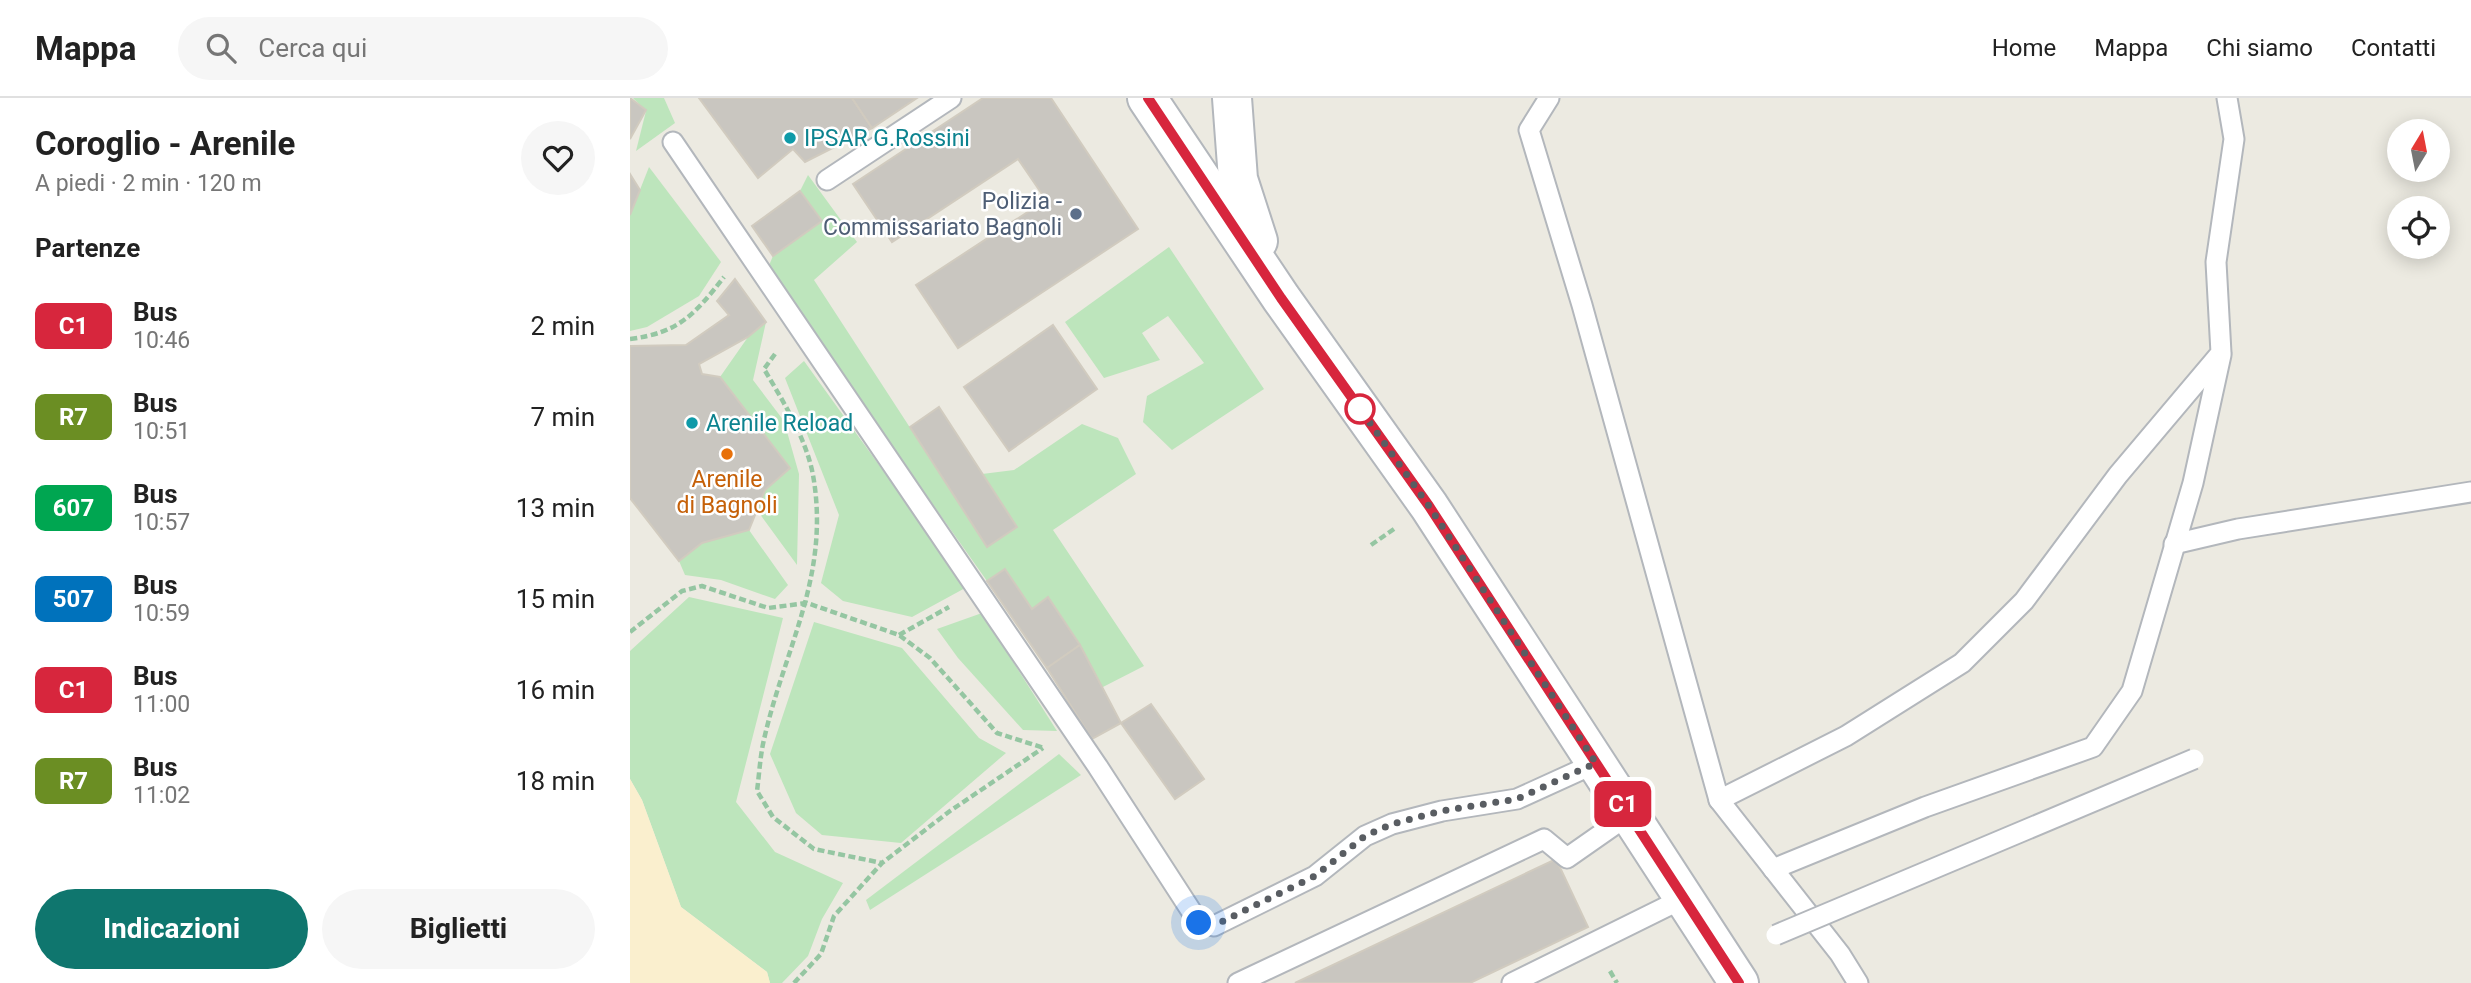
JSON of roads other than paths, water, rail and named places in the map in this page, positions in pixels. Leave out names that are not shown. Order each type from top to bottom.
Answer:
[{"type":"street","points":[[1147,98],[1281,298],[1429,506],[1739,983]]},
{"type":"street","points":[[1232,98],[1238,179],[1250,222],[1281,298]]},
{"type":"lane","points":[[827,180],[951,98]]},
{"type":"lane","points":[[1549,98],[1530,130],[1583,305],[1719,800],[1840,954],[1858,983]]},
{"type":"lane","points":[[1773,869],[1925,807],[2093,747],[2132,691],[2193,484],[2221,353],[2216,262],[2234,139],[2227,98]]},
{"type":"lane","points":[[673,142],[1199,923],[1213,926],[1315,876],[1365,836],[1392,824],[1441,811],[1517,799],[1596,763]]},
{"type":"lane","points":[[1719,800],[1846,736],[1962,663],[2024,601],[2118,475],[2221,353]]},
{"type":"lane","points":[[2174,544],[2238,529],[2471,492]]},
{"type":"lane","points":[[1776,935],[2194,759]]},
{"type":"lane","points":[[1238,983],[1544,839],[1567,858],[1630,814]]},
{"type":"lane","points":[[1512,983],[1684,898]]},
{"type":"place","name":"IPSAR G.Rossini","points":[[790,138]]},
{"type":"place","name":"Polizia - Commissariato Bagnoli","points":[[1076,214]]},
{"type":"place","name":"Arenile Reload","points":[[692,423]]},
{"type":"place","name":"Arenile di Bagnoli","points":[[727,454]]}]
